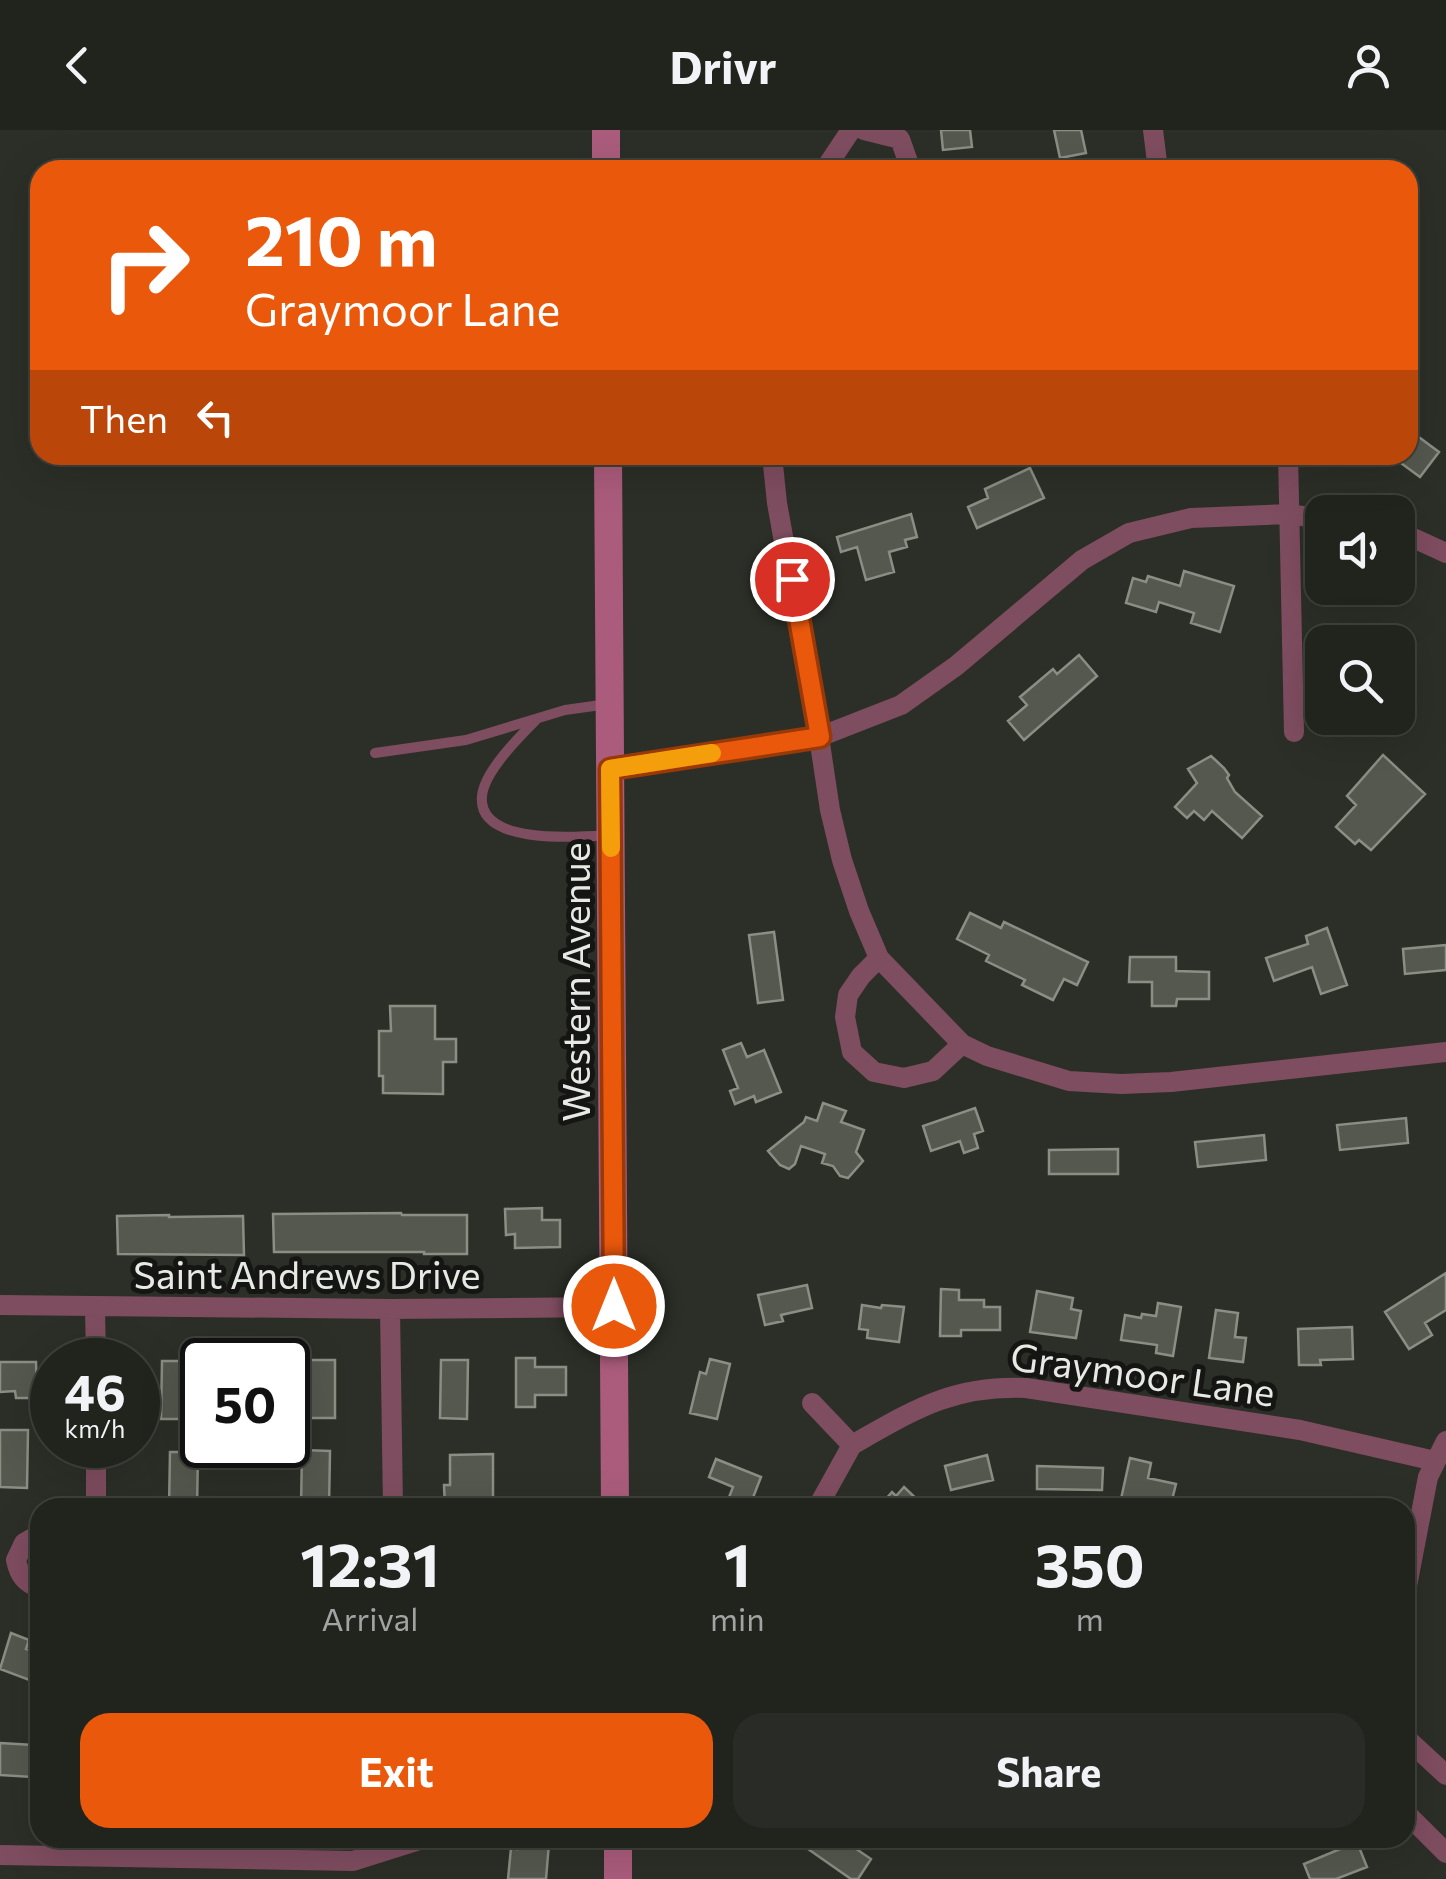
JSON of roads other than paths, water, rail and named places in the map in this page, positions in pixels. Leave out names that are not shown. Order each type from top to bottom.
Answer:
[{"type":"main road","points":[[606,130],[606,160]]},
{"type":"main road","name":"Western Avenue","points":[[608,465],[615,1498]]},
{"type":"main road","points":[[618,1848],[618,1879]]},
{"type":"street","points":[[830,160],[851,130]]},
{"type":"street","points":[[864,130],[900,139],[907,160]]},
{"type":"street","points":[[1153,130],[1157,160]]},
{"type":"street","points":[[773,465],[830,810],[842,860],[880,958],[962,1044],[1023,1069],[1069,1081],[1122,1084],[1446,1052]]},
{"type":"street","points":[[1288,465],[1294,732]]},
{"type":"street","points":[[610,769],[820,737],[901,705],[956,666],[1082,560],[1130,533],[1190,518],[1305,516]]},
{"type":"street","points":[[1415,539],[1446,553]]},
{"type":"street","points":[[880,958],[860,976],[848,996],[845,1017],[852,1052],[874,1072],[904,1078],[933,1071],[962,1044]]},
{"type":"street","name":"Saint Andrews Drive","points":[[0,1305],[390,1309],[614,1306]]},
{"type":"street","points":[[96,1308],[96,1338]]},
{"type":"street","points":[[390,1309],[394,1498]]},
{"type":"street","name":"Graymoor Lane","points":[[852,1446],[937,1400],[1006,1387],[1300,1430],[1435,1461]]},
{"type":"street","points":[[812,1403],[852,1446],[823,1498]]},
{"type":"street","points":[[1415,1545],[1428,1478],[1446,1440]]},
{"type":"street","points":[[96,1468],[96,1498]]},
{"type":"street","points":[[30,1540],[24,1543],[16,1560],[22,1578],[30,1585]]},
{"type":"street","points":[[1415,1746],[1446,1775]]},
{"type":"street","points":[[1415,1822],[1446,1852]]},
{"type":"street","points":[[0,1855],[353,1861],[394,1848]]},
{"type":"lane","points":[[374,754],[466,740],[565,710],[610,703]]},
{"type":"lane","points":[[536,720],[513,744],[485,785],[485,814],[502,828],[542,836],[611,834]]}]
